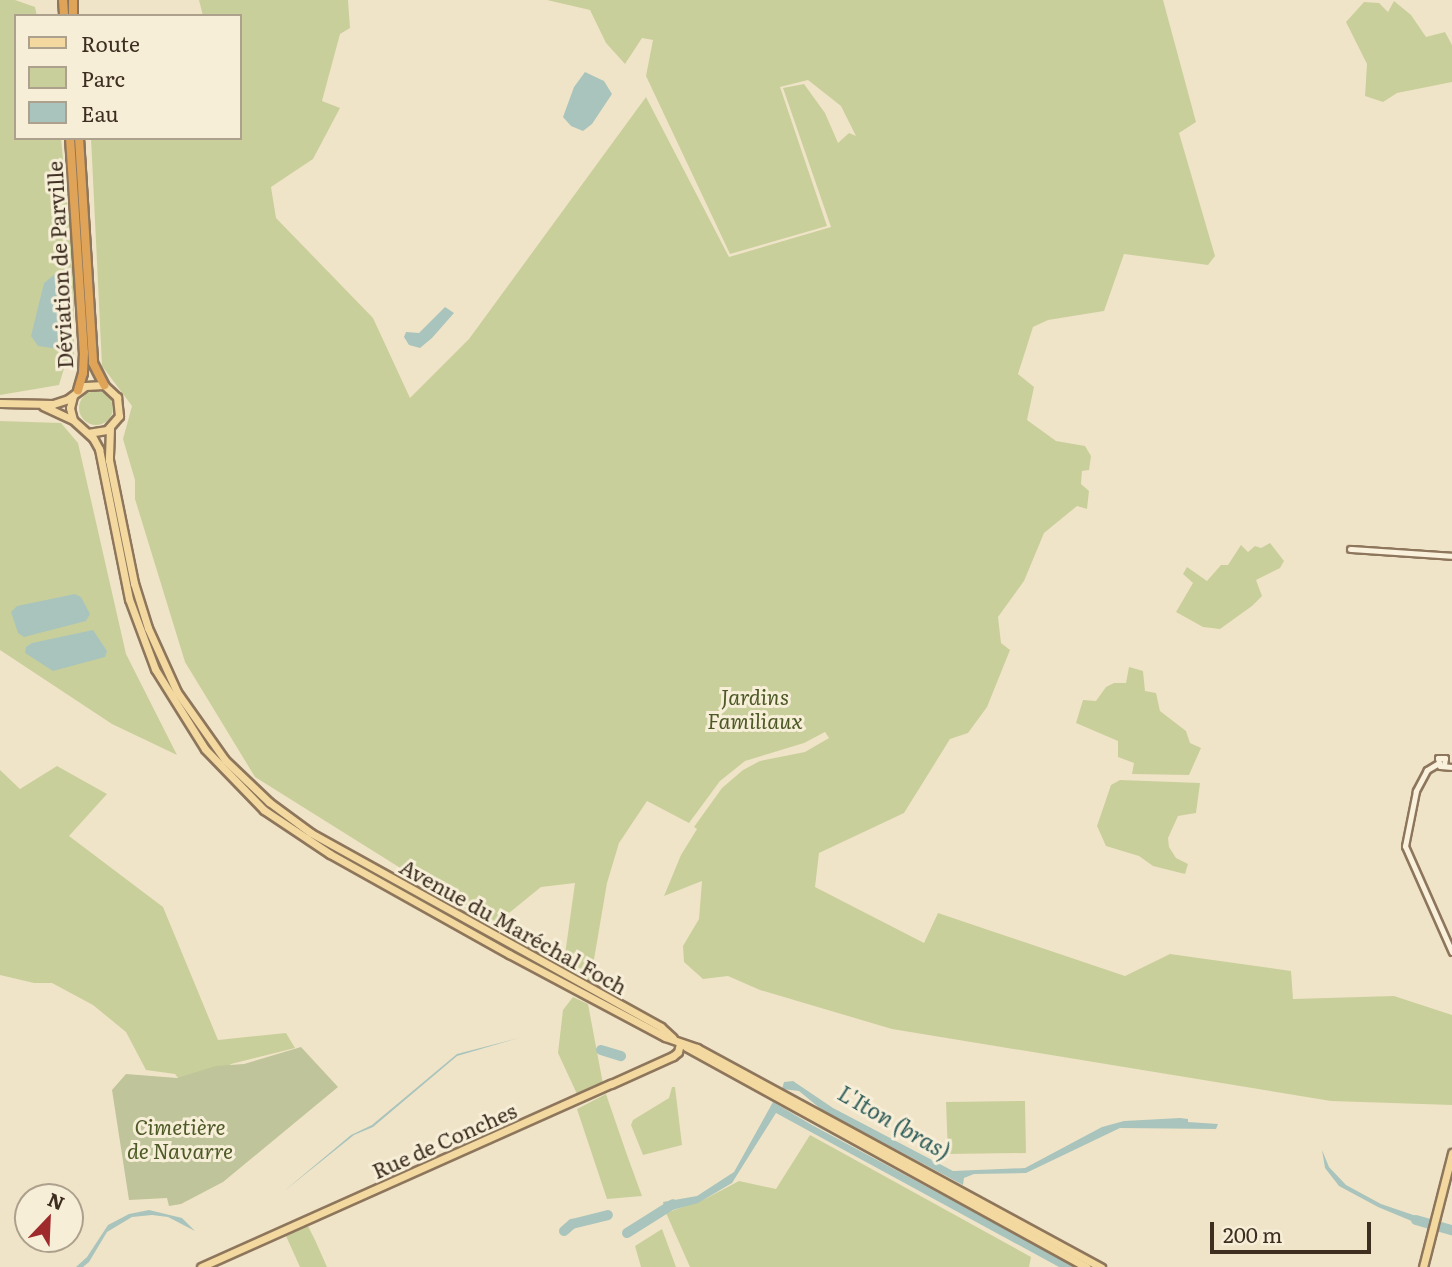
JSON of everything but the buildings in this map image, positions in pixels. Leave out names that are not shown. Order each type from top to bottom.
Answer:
[{"type":"highway","name":"Déviation de Parville","points":[[70,140],[84,353],[76,393]]},
{"type":"highway","name":"Déviation de Parville","points":[[79,140],[93,363],[104,385]]},
{"type":"main road","points":[[0,403],[58,403],[90,384],[104,385],[114,393],[119,404],[119,416],[110,428],[100,433],[88,433],[64,413],[39,405]]},
{"type":"main road","points":[[73,420],[70,408],[76,393]]},
{"type":"main road","name":"Avenue du Maréchal Foch","points":[[110,428],[109,460],[134,583],[153,642],[170,680],[199,727],[236,771],[279,810],[328,843],[660,1027],[680,1043],[698,1049],[1101,1267]]},
{"type":"main road","name":"Avenue du Maréchal Foch","points":[[88,433],[99,449],[134,618],[155,669],[171,700],[205,749],[234,783],[274,818],[330,854],[553,978],[680,1043],[1086,1267]]},
{"type":"main road","name":"Rue de Conches","points":[[201,1267],[673,1056],[678,1052],[680,1043]]},
{"type":"main road","points":[[1423,1267],[1452,1153]]},
{"type":"main road","points":[[1435,1221],[1443,1204],[1452,1170]]},
{"type":"street","points":[[1350,549],[1452,556]]},
{"type":"street","points":[[1452,767],[1441,765],[1427,770],[1416,791],[1405,846],[1452,952]]},
{"type":"green space","points":[[0,0],[15,0],[35,7],[37,14],[14,14],[14,140],[61,140],[74,272],[74,357],[66,362],[59,385],[0,395]]},
{"type":"green space","name":"Jardins Familiaux","points":[[199,0],[348,0],[350,28],[340,34],[322,101],[340,108],[313,159],[271,187],[276,218],[373,318],[410,398],[469,339],[646,97],[729,257],[831,227],[783,88],[804,84],[825,113],[838,143],[849,133],[856,136],[841,106],[808,80],[780,87],[827,226],[730,254],[646,76],[653,40],[642,38],[625,64],[606,43],[590,10],[547,0],[1163,0],[1196,122],[1179,133],[1215,256],[1208,265],[1124,254],[1104,311],[1048,320],[1033,327],[1018,374],[1034,387],[1027,420],[1056,441],[1085,446],[1091,456],[1089,470],[1082,471],[1081,484],[1089,491],[1087,509],[1077,506],[1044,533],[1024,581],[998,617],[1001,643],[1010,650],[987,707],[968,733],[950,739],[904,813],[819,853],[815,887],[924,943],[938,913],[1125,976],[1170,954],[1291,971],[1293,999],[1394,996],[1452,1015],[1452,1105],[1331,1101],[892,1029],[760,990],[728,976],[703,979],[684,962],[683,946],[699,919],[702,881],[664,896],[681,855],[697,829],[694,827],[722,788],[743,770],[760,761],[805,752],[829,738],[825,732],[804,743],[745,761],[720,781],[689,823],[647,801],[619,843],[607,883],[590,983],[563,969],[575,883],[541,887],[493,926],[255,777],[185,662],[135,499],[135,480],[123,439],[132,406],[102,366],[91,140],[242,140],[242,14],[202,14]]},
{"type":"green space","points":[[1394,1],[1411,15],[1426,37],[1445,32],[1452,45],[1452,82],[1397,93],[1383,102],[1365,96],[1367,64],[1346,22],[1364,2],[1379,3],[1388,12]]},
{"type":"green space","points":[[96,391],[108,396],[113,408],[108,420],[96,425],[84,420],[79,408],[84,396]]},
{"type":"green space","points":[[0,421],[61,423],[78,443],[126,654],[177,755],[112,724],[0,650]]},
{"type":"green space","points":[[1270,543],[1284,561],[1280,568],[1256,580],[1262,596],[1252,606],[1220,629],[1203,627],[1176,612],[1193,583],[1183,574],[1187,567],[1207,581],[1221,565],[1228,565],[1241,545],[1248,552],[1255,546],[1261,548]]},
{"type":"green space","points":[[1129,667],[1143,671],[1145,691],[1156,693],[1160,711],[1186,731],[1190,743],[1201,748],[1189,775],[1132,774],[1134,763],[1118,757],[1118,741],[1076,723],[1083,700],[1096,701],[1106,687],[1114,683],[1126,683]]},
{"type":"green space","points":[[57,766],[107,794],[69,836],[163,907],[218,1040],[286,1033],[295,1048],[231,1064],[218,1078],[203,1110],[175,1074],[146,1070],[126,1032],[93,1005],[52,983],[34,983],[0,975],[0,770],[20,789]]},
{"type":"green space","points":[[1120,780],[1200,783],[1196,813],[1178,816],[1168,838],[1169,847],[1176,858],[1188,864],[1185,874],[1153,866],[1139,856],[1106,846],[1097,826],[1111,785]]},
{"type":"green space","points":[[573,997],[588,1004],[603,1084],[577,1094],[558,1053],[563,1010]]},
{"type":"green space","name":"Cimetière de Navarre","points":[[301,1047],[338,1087],[223,1182],[181,1204],[169,1206],[167,1198],[129,1200],[112,1090],[126,1074],[177,1078],[216,1066],[244,1064]]},
{"type":"green space","points":[[672,1087],[675,1087],[682,1145],[643,1155],[631,1125],[633,1120],[669,1098]]},
{"type":"green space","points":[[606,1094],[642,1196],[607,1199],[577,1109]]},
{"type":"green space","points":[[1025,1101],[1026,1153],[948,1154],[946,1102]]},
{"type":"green space","points":[[810,1135],[1031,1257],[1029,1267],[690,1267],[666,1213],[705,1199],[739,1181],[776,1189]]},
{"type":"green space","points":[[308,1226],[327,1267],[300,1267],[286,1236]]},
{"type":"green space","points":[[662,1229],[676,1267],[641,1267],[635,1246]]},
{"type":"water","points":[[585,72],[604,81],[612,94],[592,124],[583,131],[571,126],[563,117],[574,87]]},
{"type":"water","points":[[55,274],[67,278],[70,285],[70,348],[66,350],[38,346],[31,336],[44,283]]},
{"type":"water","points":[[445,307],[454,313],[432,338],[420,348],[409,345],[404,337],[406,332],[419,333]]},
{"type":"water","points":[[75,594],[81,597],[90,614],[86,621],[24,637],[18,633],[11,612],[17,606]]},
{"type":"water","points":[[93,630],[107,651],[105,657],[53,671],[25,653],[26,647],[32,643]]},
{"type":"water","points":[[522,1037],[457,1056],[373,1127],[354,1135],[283,1192],[351,1135],[372,1125],[457,1054]]},
{"type":"water","points":[[793,1081],[833,1108],[953,1171],[1025,1168],[1102,1127],[1124,1121],[1180,1118],[1188,1119],[1188,1122],[1218,1124],[1216,1129],[1120,1128],[1026,1173],[974,1174],[964,1178],[963,1185],[822,1110],[799,1091],[782,1089],[784,1082]]},
{"type":"water","points":[[773,1102],[1076,1267],[1059,1267],[776,1113],[732,1183],[698,1203],[665,1212],[663,1202],[697,1196],[734,1172]]},
{"type":"water","points":[[1322,1150],[1329,1167],[1346,1185],[1381,1204],[1428,1220],[1426,1227],[1378,1207],[1339,1186],[1325,1168]]},
{"type":"water","points":[[149,1210],[182,1218],[195,1231],[168,1217],[132,1217],[107,1232],[89,1262],[83,1267],[76,1267],[87,1257],[108,1225],[129,1214]]},
{"type":"waterway","name":"L'Iton (bras)","points":[[601,1050],[621,1056]]},
{"type":"waterway","name":"L'Iton (bras)","points":[[627,1233],[673,1204]]},
{"type":"waterway","name":"L'Iton (bras)","points":[[564,1231],[572,1224],[608,1215]]},
{"type":"waterway","name":"L'Iton (bras)","points":[[1416,1220],[1452,1230]]}]
